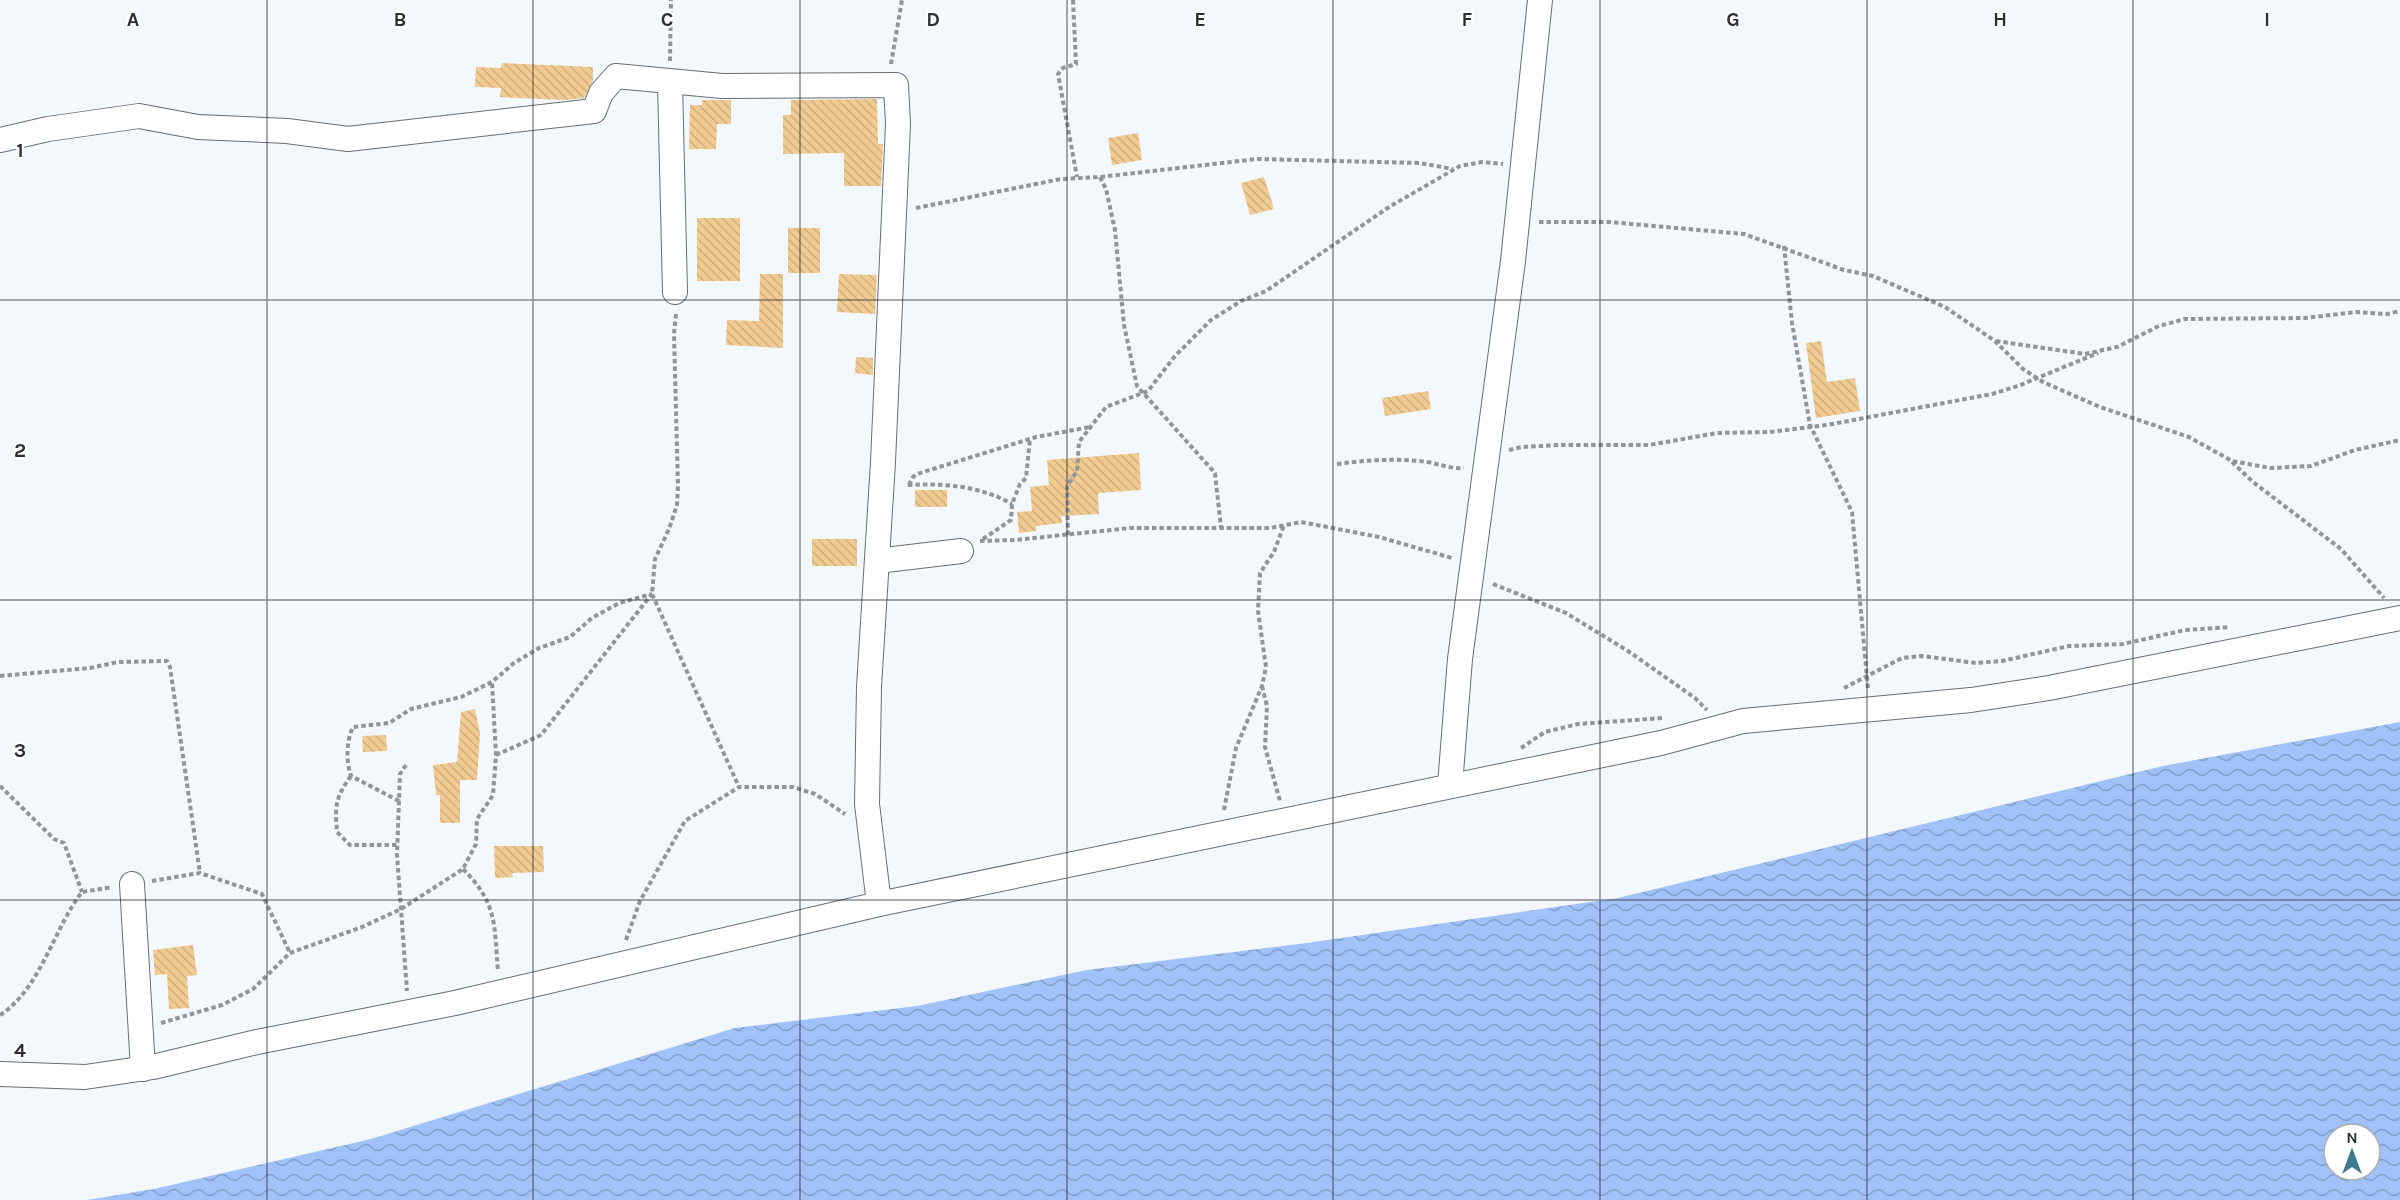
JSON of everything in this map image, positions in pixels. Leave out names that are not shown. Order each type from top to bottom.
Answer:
[{"type":"street","points":[[1450,785],[1460,660],[1523,171],[1540,0]]},
{"type":"street","points":[[0,140],[48,129],[139,116],[198,127],[287,131],[348,139],[594,111],[601,93],[616,76],[722,86],[896,85],[898,124],[869,687],[867,781],[879,904]]},
{"type":"street","points":[[670,82],[675,292]]},
{"type":"street","points":[[877,561],[961,551]]},
{"type":"street","points":[[0,1074],[74,1077],[143,1069],[256,1042],[500,993],[879,904],[1661,743],[1743,721],[1971,700],[2049,688],[2394,609]]},
{"type":"street","points":[[132,884],[143,1069]]},
{"type":"path","points":[[670,82],[671,0]]},
{"type":"path","points":[[896,85],[891,56],[902,0]]},
{"type":"path","points":[[1073,0],[1076,64],[1064,68],[1058,74],[1077,177]]},
{"type":"path","points":[[893,209],[1077,177],[1101,177],[1257,159],[1420,163],[1454,169]]},
{"type":"path","points":[[1068,535],[1067,486],[1077,471],[1079,442],[1106,408],[1148,391],[1174,356],[1210,320],[1241,301],[1266,291],[1354,228],[1454,169],[1482,162],[1507,164],[1523,171]]},
{"type":"path","points":[[1101,177],[1111,205],[1129,355],[1137,386],[1215,473],[1221,528]]},
{"type":"path","points":[[1518,212],[1550,224],[1609,222],[1744,234],[1784,246],[1844,270],[1873,276],[1937,302],[1995,341],[2023,369],[2037,378],[2100,407],[2188,437],[2232,461],[2253,482],[2341,549],[2394,609]]},
{"type":"path","points":[[1784,246],[1792,322],[1810,425],[1852,512],[1865,677],[1873,710]]},
{"type":"path","points":[[675,292],[678,486],[676,505],[669,530],[655,559],[651,594],[739,787]]},
{"type":"path","points":[[1338,464],[1401,460],[1429,462],[1450,469],[1469,468],[1484,460],[1522,447],[1649,444],[1717,433],[1770,432],[1810,425],[1827,425],[1992,394],[2037,378],[2159,326],[2185,319],[2305,318],[2356,312],[2387,314],[2400,311]]},
{"type":"path","points":[[1995,341],[2085,354],[2098,352]]},
{"type":"path","points":[[909,485],[912,477],[917,474],[1030,439],[1090,427]]},
{"type":"path","points":[[961,551],[1011,520],[1012,504],[1020,484],[1026,478],[1030,439]]},
{"type":"path","points":[[2232,461],[2270,468],[2311,466],[2355,450],[2400,440]]},
{"type":"path","points":[[881,486],[931,484],[994,494],[1012,504]]},
{"type":"path","points":[[982,539],[1015,540],[1130,528],[1221,528],[1301,522],[1379,537],[1471,568],[1509,592],[1566,613],[1695,698],[1710,712]]},
{"type":"path","points":[[1223,832],[1224,807],[1231,765],[1262,686],[1266,667],[1258,611],[1260,573],[1274,552],[1284,525]]},
{"type":"path","points":[[399,801],[351,777],[348,767],[348,749],[353,727],[389,723],[411,709],[461,697],[492,682],[514,663],[539,648],[570,637],[592,618],[619,603],[651,594]]},
{"type":"path","points":[[496,755],[541,735],[651,594]]},
{"type":"path","points":[[1835,692],[1902,658],[1922,656],[1976,663],[2002,661],[2069,646],[2123,644],[2185,630],[2239,626]]},
{"type":"path","points":[[0,676],[90,668],[118,662],[166,661],[170,667],[182,766],[191,801],[200,873]]},
{"type":"path","points":[[140,1028],[182,1019],[222,1005],[253,989],[290,953],[362,927],[401,909],[463,869],[476,844],[477,819],[493,795],[496,755],[492,682]]},
{"type":"path","points":[[1262,686],[1267,706],[1265,747],[1285,819]]},
{"type":"path","points":[[406,765],[400,774],[398,844],[409,1013]]},
{"type":"path","points":[[351,777],[339,793],[335,808],[337,832],[350,844],[398,844]]},
{"type":"path","points":[[0,786],[54,839],[64,843],[82,892]]},
{"type":"path","points":[[620,964],[629,928],[640,901],[685,821],[739,787],[793,787],[815,794],[870,829]]},
{"type":"path","points":[[463,869],[480,886],[493,911],[500,993]]},
{"type":"path","points":[[0,1015],[12,1007],[24,991],[70,908],[82,892],[200,873],[262,894],[290,953]]},
{"type":"water","points":[[2400,722],[2400,1200],[87,1200],[154,1189],[371,1139],[735,1028],[917,1006],[1087,970],[1307,943],[1618,898],[2163,766]]},
{"type":"building","points":[[502,63],[593,67],[593,81],[584,98],[564,100],[500,97],[501,88],[475,87],[476,67],[501,68]]},
{"type":"building","points":[[877,99],[878,144],[883,144],[881,186],[844,186],[844,153],[783,154],[783,115],[791,115],[791,100]]},
{"type":"building","points":[[702,100],[731,100],[731,124],[717,124],[716,149],[689,149],[690,105],[702,105]]},
{"type":"building","points":[[1138,133],[1142,160],[1112,165],[1108,138]]},
{"type":"building","points":[[1264,177],[1274,209],[1250,215],[1241,183]]},
{"type":"building","points":[[697,218],[740,218],[740,281],[697,281]]},
{"type":"building","points":[[788,228],[820,228],[820,273],[788,273]]},
{"type":"building","points":[[760,274],[783,274],[783,348],[726,345],[727,320],[759,321]]},
{"type":"building","points":[[839,274],[877,275],[875,314],[837,312]]},
{"type":"building","points":[[1821,341],[1827,382],[1855,378],[1860,411],[1816,418],[1806,343]]},
{"type":"building","points":[[856,357],[873,358],[873,375],[855,373]]},
{"type":"building","points":[[1428,391],[1431,409],[1385,416],[1382,398]]},
{"type":"building","points":[[1139,453],[1141,490],[1098,493],[1099,514],[1061,516],[1062,523],[1036,526],[1036,531],[1019,533],[1017,512],[1032,511],[1030,487],[1049,485],[1047,460]]},
{"type":"building","points":[[915,490],[947,490],[947,507],[915,507]]},
{"type":"building","points":[[812,539],[857,539],[857,566],[812,566]]},
{"type":"building","points":[[475,709],[480,734],[477,780],[460,780],[460,823],[440,823],[440,795],[436,795],[433,765],[457,762],[461,712]]},
{"type":"building","points":[[386,735],[387,751],[363,752],[362,736]]},
{"type":"building","points":[[494,846],[543,846],[544,872],[512,873],[513,877],[495,878]]},
{"type":"building","points":[[193,945],[197,975],[187,976],[189,1008],[169,1009],[167,974],[155,975],[153,950]]}]
